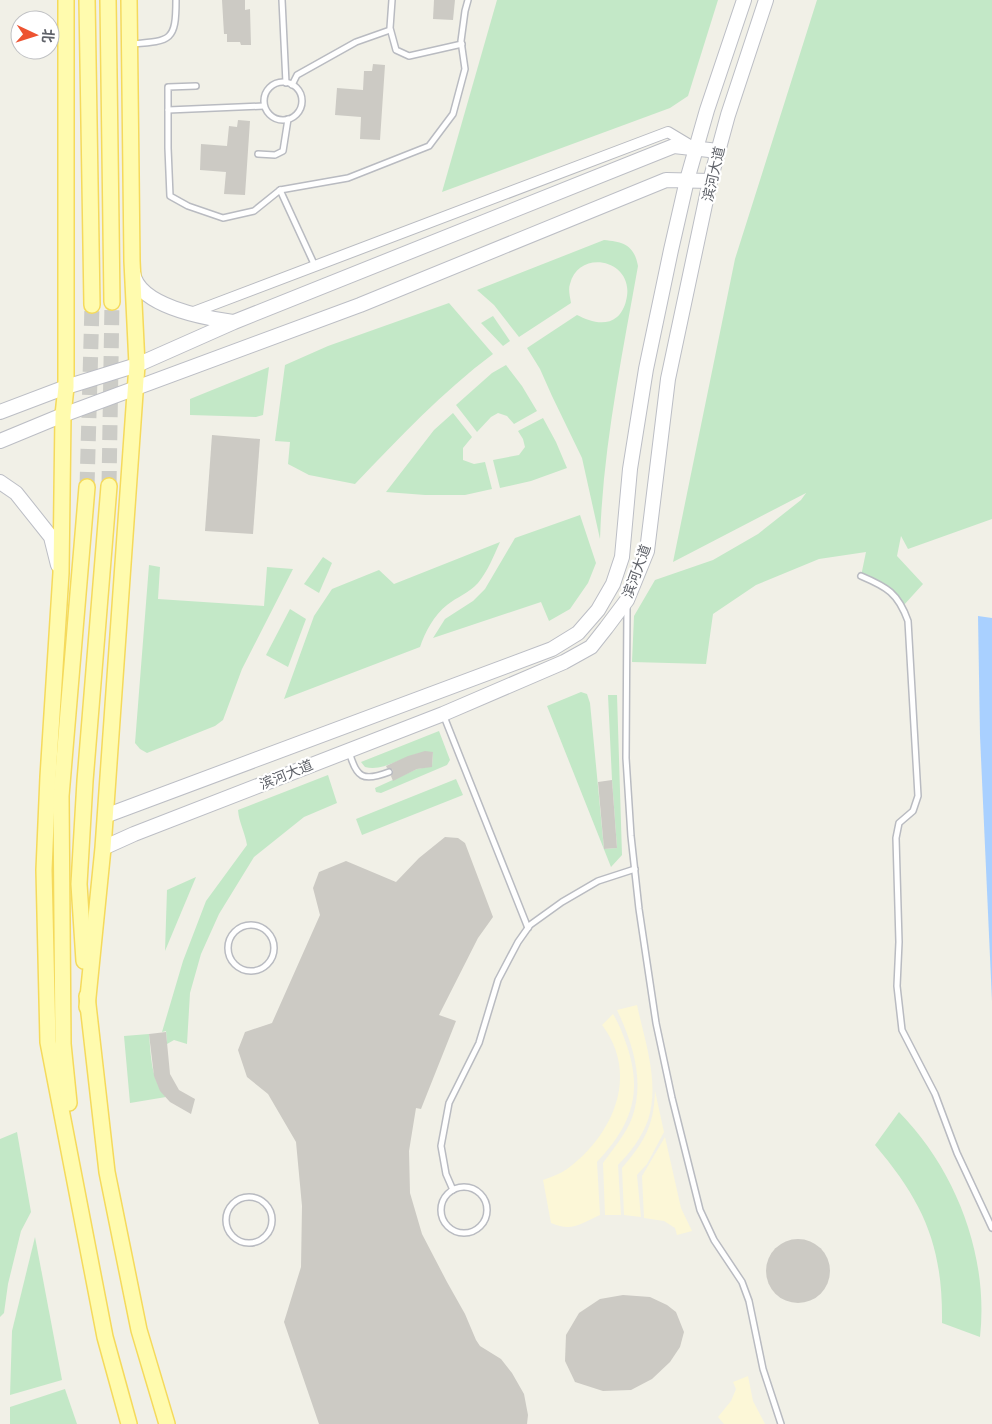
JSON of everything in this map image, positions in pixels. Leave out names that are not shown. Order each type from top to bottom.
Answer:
[{"type":"main road","points":[[66,0],[66,387],[63,415],[61,573],[44,870],[48,1042],[105,1337],[129,1424]]},
{"type":"main road","points":[[87,0],[92,305]]},
{"type":"main road","points":[[108,0],[112,302]]},
{"type":"main road","points":[[87,1007],[103,848],[138,365],[132,261],[129,0]]},
{"type":"main road","points":[[109,486],[85,781],[79,884],[87,1007],[107,1172],[139,1330],[167,1424]]},
{"type":"main road","points":[[77,1189],[63,1044],[61,796],[87,487]]},
{"type":"street","name":"滨河大道","points":[[105,816],[552,649],[578,633],[598,610],[613,584],[622,557],[630,469],[646,369],[687,180],[707,110],[744,0]]},
{"type":"street","name":"滨河大道","points":[[103,848],[349,749],[443,714],[564,662],[590,647],[627,600],[647,551],[668,379],[710,181],[728,115],[766,0]]},
{"type":"street","points":[[191,314],[668,132],[696,148]]},
{"type":"street","points":[[0,412],[66,387],[138,365],[234,322],[674,146],[718,150]]},
{"type":"street","points":[[0,441],[63,415],[360,305],[666,180],[710,181]]},
{"type":"street","points":[[132,261],[134,281],[143,292],[166,305],[191,314],[234,322]]},
{"type":"street","points":[[0,482],[16,493],[51,537],[61,573]]},
{"type":"lane","points":[[130,44],[164,41],[172,34],[176,19],[176,0]]},
{"type":"lane","points":[[282,0],[289,84]]},
{"type":"lane","points":[[392,0],[390,30],[396,50],[409,56],[462,44]]},
{"type":"lane","points":[[196,86],[168,87],[170,196],[188,206],[223,218],[254,211],[280,190],[348,178],[429,146],[453,114],[465,69],[462,44],[464,11],[468,0]]},
{"type":"lane","points":[[289,84],[297,75],[356,42],[390,30]]},
{"type":"lane","points":[[280,82],[289,84],[300,94],[301,106],[294,116],[288,119],[282,120],[271,116],[264,106],[265,94],[268,88],[280,82]]},
{"type":"lane","points":[[168,110],[264,106]]},
{"type":"lane","points":[[258,154],[275,155],[283,151],[288,119]]},
{"type":"lane","points":[[280,190],[315,266]]},
{"type":"lane","points":[[861,576],[886,586],[903,606],[908,621],[918,796],[913,811],[899,823],[896,838],[899,942],[897,986],[902,1030],[934,1094],[957,1153],[992,1228]]},
{"type":"lane","points":[[627,600],[626,758],[635,869],[656,1023],[700,1210],[714,1240],[742,1282],[749,1302],[763,1369],[781,1424]]},
{"type":"lane","points":[[443,714],[528,928]]},
{"type":"lane","points":[[349,749],[353,766],[362,775],[373,778],[389,772]]},
{"type":"lane","points":[[453,1190],[446,1174],[441,1146],[449,1103],[479,1043],[498,980],[518,942],[528,928],[562,902],[598,881],[635,869]]},
{"type":"lane","points":[[254,925],[268,931],[274,944],[271,960],[266,965],[252,971],[244,970],[237,966],[229,953],[228,946],[234,932],[240,928],[254,925]]},
{"type":"lane","points":[[467,1187],[475,1190],[485,1200],[487,1215],[479,1228],[473,1232],[465,1234],[457,1232],[450,1229],[445,1223],[442,1216],[443,1201],[453,1190],[467,1187]]},
{"type":"lane","points":[[245,1197],[252,1197],[266,1203],[272,1216],[269,1232],[264,1238],[258,1242],[242,1242],[230,1232],[227,1225],[228,1211],[232,1204],[245,1197]]},
{"type":"green space","points":[[497,0],[718,0],[688,96],[670,108],[442,192]]},
{"type":"green space","points":[[817,0],[992,0],[992,519],[908,549],[901,536],[897,556],[923,584],[903,606],[886,586],[861,576],[866,552],[819,559],[756,585],[713,614],[706,664],[632,662],[634,616],[655,580],[713,560],[758,534],[801,500],[806,493],[673,562],[735,259]]},
{"type":"green space","points":[[604,240],[617,242],[631,249],[638,266],[609,436],[600,539],[582,458],[540,369],[527,348],[577,315],[592,321],[602,322],[607,322],[617,317],[623,310],[626,301],[627,287],[623,276],[606,263],[595,262],[584,265],[575,272],[570,284],[571,303],[519,337],[494,305],[477,290]]},
{"type":"green space","points":[[449,303],[493,354],[439,400],[355,484],[309,475],[288,464],[290,442],[275,441],[285,365],[328,346]]},
{"type":"green space","points":[[493,316],[510,341],[503,346],[481,323]]},
{"type":"green space","points":[[506,365],[522,386],[537,411],[514,424],[507,416],[498,413],[491,417],[477,432],[456,405],[492,373]]},
{"type":"green space","points":[[269,367],[263,415],[256,417],[190,415],[190,399]]},
{"type":"green space","points":[[453,413],[472,437],[463,448],[463,460],[474,464],[485,462],[492,489],[465,495],[425,495],[386,492],[434,430]]},
{"type":"green space","points":[[543,418],[567,468],[531,481],[500,488],[493,460],[519,455],[525,447],[518,431]]},
{"type":"green space","points":[[580,515],[596,563],[588,583],[570,609],[549,621],[541,602],[433,638],[445,619],[473,601],[485,589],[515,538]]},
{"type":"green space","points":[[500,542],[482,578],[471,590],[442,609],[427,630],[420,647],[284,699],[314,616],[332,589],[379,570],[394,584]]},
{"type":"green space","points":[[323,557],[332,563],[319,593],[304,584]]},
{"type":"green space","points":[[149,565],[160,567],[158,599],[264,606],[267,567],[293,569],[242,669],[223,720],[215,726],[147,753],[135,743]]},
{"type":"green space","points":[[290,609],[306,619],[288,667],[266,655]]},
{"type":"green space","points":[[581,692],[587,694],[590,703],[604,849],[617,848],[608,695],[617,695],[622,855],[611,867],[547,706]]},
{"type":"green space","points":[[439,731],[450,760],[447,765],[381,793],[376,792],[375,788],[417,769],[432,766],[433,752],[415,754],[381,767],[365,767],[361,762]]},
{"type":"green space","points":[[328,775],[337,803],[304,817],[254,857],[219,914],[201,954],[190,993],[187,1044],[174,1040],[167,1044],[166,1031],[162,1032],[183,961],[206,901],[247,845],[238,810]]},
{"type":"green space","points":[[456,779],[463,795],[362,835],[356,819]]},
{"type":"green space","points":[[196,877],[165,951],[167,890]]},
{"type":"green space","points":[[149,1034],[151,1059],[157,1083],[166,1097],[130,1103],[124,1036]]},
{"type":"green space","points":[[899,1112],[937,1160],[952,1187],[964,1216],[979,1276],[981,1306],[980,1337],[942,1323],[939,1271],[927,1227],[906,1186],[875,1145]]},
{"type":"green space","points":[[17,1132],[31,1212],[21,1231],[8,1284],[4,1313],[0,1317],[0,1139]]},
{"type":"green space","points":[[35,1237],[62,1380],[10,1395],[12,1331]]},
{"type":"green space","points":[[65,1389],[77,1424],[10,1424],[10,1407]]},
{"type":"sand","points":[[637,1005],[650,1062],[652,1077],[651,1106],[648,1120],[639,1139],[618,1165],[621,1215],[605,1215],[603,1163],[619,1141],[632,1118],[637,1090],[637,1077],[632,1049],[617,1010]]},
{"type":"sand","points":[[613,1014],[624,1037],[632,1063],[634,1094],[631,1108],[626,1122],[618,1135],[597,1162],[600,1215],[576,1226],[558,1226],[551,1223],[543,1180],[564,1171],[583,1155],[608,1122],[616,1103],[620,1084],[619,1064],[613,1044],[602,1025]]},
{"type":"sand","points":[[655,1091],[664,1132],[647,1164],[637,1175],[641,1217],[624,1215],[622,1168],[642,1141],[650,1124]]},
{"type":"sand","points":[[665,1137],[681,1208],[692,1231],[677,1235],[675,1228],[664,1221],[644,1218],[642,1176]]},
{"type":"sand","points":[[748,1376],[753,1401],[765,1424],[724,1424],[718,1417],[731,1401],[736,1389],[733,1382]]},
{"type":"water","points":[[978,616],[992,618],[992,1001],[980,736]]},
{"type":"building","points":[[222,0],[245,0],[245,10],[250,9],[251,45],[241,45],[240,42],[227,42],[227,34],[224,34]]},
{"type":"building","points":[[434,0],[455,0],[453,20],[433,19]]},
{"type":"building","points":[[373,64],[385,65],[380,140],[360,139],[361,117],[335,115],[337,88],[363,90],[364,71],[372,71]]},
{"type":"building","points":[[238,120],[250,121],[245,195],[224,194],[226,172],[200,170],[201,144],[227,146],[229,126],[237,127]]},
{"type":"building","points":[[212,435],[260,439],[253,534],[205,531]]},
{"type":"building","points":[[425,751],[433,752],[432,767],[417,769],[393,781],[391,776],[393,770],[386,766]]},
{"type":"building","points":[[612,780],[617,848],[604,849],[598,782]]},
{"type":"building","points":[[445,837],[458,838],[465,843],[493,917],[478,938],[439,1015],[456,1021],[421,1109],[416,1108],[409,1151],[410,1193],[422,1234],[465,1314],[476,1340],[480,1346],[501,1359],[512,1373],[524,1394],[528,1415],[527,1424],[319,1424],[284,1322],[301,1267],[302,1206],[296,1142],[268,1094],[247,1077],[238,1050],[245,1032],[272,1023],[320,915],[313,888],[319,872],[346,861],[396,882],[419,858]]},
{"type":"building","points":[[166,1032],[170,1074],[179,1090],[195,1099],[191,1114],[170,1102],[160,1091],[154,1076],[149,1034]]},
{"type":"building","points":[[792,1239],[804,1239],[821,1248],[828,1259],[830,1271],[828,1283],[821,1294],[804,1303],[792,1303],[780,1298],[771,1289],[766,1277],[766,1265],[771,1253],[780,1244]]},
{"type":"building","points":[[623,1295],[650,1297],[667,1305],[676,1312],[684,1332],[680,1347],[670,1362],[652,1379],[631,1390],[603,1391],[575,1382],[565,1361],[566,1335],[579,1313],[600,1299]]},
{"type":"tunnel","points":[[109,486],[112,302]]},
{"type":"tunnel","points":[[87,487],[92,305]]}]
